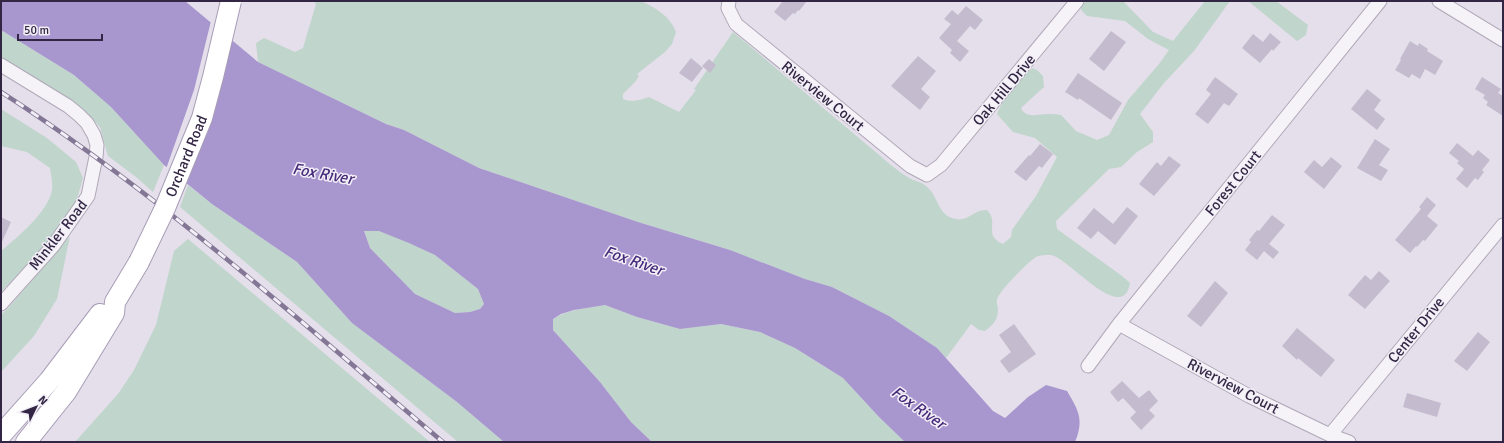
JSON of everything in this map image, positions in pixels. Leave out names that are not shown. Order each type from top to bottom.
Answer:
[{"type":"main road","name":"Orchard Road","points":[[26,442],[55,408],[81,370],[114,312],[115,302],[139,262],[165,208],[202,118],[231,1]]},
{"type":"main road","name":"Orchard Road","points":[[1,435],[49,381],[105,307],[115,302]]},
{"type":"street","name":"Oak Hill Drive","points":[[927,175],[941,165],[1077,1]]},
{"type":"street","name":"Forest Court","points":[[1088,366],[1119,324],[1380,1]]},
{"type":"street","points":[[1439,1],[1503,40]]},
{"type":"street","name":"Riverview Court","points":[[728,5],[736,24],[910,166],[927,175]]},
{"type":"street","name":"Minkler Road","points":[[1,65],[68,106],[79,115],[87,122],[94,135],[97,145],[88,196],[53,246],[1,304]]},
{"type":"street","name":"Center Drive","points":[[1330,435],[1503,225]]},
{"type":"street","name":"Riverview Court","points":[[1119,324],[1249,396],[1330,435],[1349,442]]},
{"type":"green space","points":[[314,1],[641,1],[662,13],[670,21],[676,32],[672,44],[665,52],[637,74],[639,76],[623,94],[623,99],[633,101],[649,97],[679,112],[696,90],[694,89],[733,32],[893,167],[909,178],[926,186],[934,195],[945,214],[956,219],[964,219],[978,211],[987,210],[991,215],[993,237],[1003,244],[1011,237],[1012,230],[1036,196],[1057,157],[1035,138],[1013,132],[997,114],[1003,101],[1012,90],[1032,68],[1037,70],[1043,76],[1044,87],[1021,108],[1023,111],[1029,115],[1061,115],[1076,131],[1097,140],[1109,135],[1128,100],[1169,50],[1148,39],[1125,21],[1087,16],[1081,10],[1081,5],[1087,1],[1124,2],[1153,32],[1173,41],[1205,1],[1230,1],[1194,51],[1164,83],[1140,114],[1153,132],[1153,142],[1137,152],[1121,167],[1109,169],[1056,221],[1057,229],[1130,283],[1125,294],[1117,297],[1106,294],[1059,259],[1051,255],[1037,256],[1014,277],[999,296],[997,301],[997,316],[993,324],[985,331],[979,330],[971,324],[946,358],[937,348],[889,316],[832,287],[805,279],[730,250],[638,222],[479,168],[404,130],[386,124],[258,62],[256,43],[264,38],[295,52],[303,48],[316,4]]},
{"type":"green space","points":[[1248,1],[1276,1],[1308,25],[1306,35],[1297,41]]},
{"type":"green space","points":[[1,30],[74,75],[111,107],[164,165],[153,192],[108,156],[100,127],[81,108],[1,58]]},
{"type":"green space","points":[[1,109],[47,138],[76,162],[83,178],[74,209],[48,243],[1,292],[1,251],[23,232],[39,215],[50,198],[52,185],[50,168],[27,152],[1,146]]},
{"type":"green space","points":[[188,185],[212,204],[297,262],[352,323],[457,402],[504,442],[458,442],[180,207]]},
{"type":"green space","points":[[364,231],[379,231],[409,242],[435,255],[478,289],[484,304],[480,309],[470,312],[455,313],[415,294],[370,248]]},
{"type":"green space","points":[[70,236],[57,299],[34,336],[1,372],[1,315]]},
{"type":"green space","points":[[188,239],[430,442],[75,442],[118,394],[134,370],[156,325],[174,251]]},
{"type":"green space","points":[[605,305],[637,317],[680,329],[721,324],[760,332],[795,348],[843,378],[879,417],[905,442],[652,442],[631,422],[600,382],[553,330],[553,319],[565,313],[578,309]]},
{"type":"water","name":"Fox River","points":[[1,1],[185,1],[258,62],[386,124],[404,130],[479,168],[638,222],[730,250],[805,279],[832,287],[889,316],[937,348],[993,411],[1005,418],[1028,397],[1046,385],[1067,391],[1075,404],[1080,421],[1075,442],[905,442],[879,417],[843,378],[795,348],[760,332],[721,324],[680,329],[637,317],[605,305],[574,310],[561,314],[553,319],[553,330],[600,382],[631,422],[652,442],[504,442],[457,402],[352,323],[297,262],[212,204],[164,165],[111,107],[74,75],[1,30]],"holes":[[[364,231],[379,231],[435,255],[478,289],[484,304],[480,309],[470,312],[455,313],[415,294],[370,248]]]},
{"type":"pier","points":[[211,21],[232,39],[205,135],[186,185],[166,169],[194,90]]},
{"type":"building","points":[[783,1],[807,1],[799,11],[798,10],[795,14],[793,13],[785,21],[774,12]]},
{"type":"building","points":[[966,6],[983,20],[975,30],[970,26],[957,41],[969,51],[960,62],[950,53],[952,50],[939,38],[951,24],[944,19],[952,10],[958,15]]},
{"type":"building","points":[[1111,31],[1126,42],[1104,71],[1089,59]]},
{"type":"building","points":[[1270,33],[1281,42],[1273,51],[1272,49],[1260,63],[1242,48],[1253,34],[1263,42]]},
{"type":"building","points":[[1410,41],[1418,46],[1419,43],[1428,49],[1427,51],[1443,61],[1435,75],[1425,69],[1420,79],[1412,74],[1409,78],[1395,70]]},
{"type":"building","points":[[918,56],[936,71],[921,89],[930,97],[920,110],[891,86]]},
{"type":"building","points":[[691,58],[703,68],[692,82],[679,73]]},
{"type":"building","points":[[709,59],[716,65],[710,73],[702,66]]},
{"type":"building","points":[[1078,73],[1122,103],[1111,120],[1079,98],[1078,100],[1065,92]]},
{"type":"building","points":[[1215,77],[1238,94],[1229,106],[1224,103],[1208,124],[1195,114],[1211,94],[1206,90]]},
{"type":"building","points":[[1482,77],[1501,89],[1498,93],[1503,96],[1503,116],[1486,105],[1488,102],[1483,98],[1485,95],[1475,89]]},
{"type":"building","points":[[1367,89],[1381,100],[1374,110],[1385,119],[1377,130],[1351,109]]},
{"type":"building","points":[[1375,139],[1390,149],[1379,165],[1388,170],[1381,181],[1357,168]]},
{"type":"building","points":[[1457,143],[1473,156],[1478,150],[1490,160],[1482,170],[1484,172],[1478,180],[1475,178],[1467,188],[1456,179],[1464,169],[1457,163],[1459,161],[1449,153]]},
{"type":"building","points":[[1040,144],[1053,154],[1042,168],[1039,166],[1026,181],[1014,172]]},
{"type":"building","points":[[1169,156],[1181,165],[1154,196],[1139,184],[1157,162],[1161,166]]},
{"type":"building","points":[[1331,157],[1342,166],[1324,189],[1304,172],[1314,160],[1322,167]]},
{"type":"building","points":[[1427,197],[1436,205],[1427,216],[1438,225],[1425,241],[1423,240],[1410,253],[1395,240],[1421,209],[1419,207]]},
{"type":"building","points":[[1127,207],[1138,216],[1115,245],[1098,231],[1091,239],[1077,228],[1094,208],[1113,224]]},
{"type":"building","points":[[1272,215],[1285,225],[1269,244],[1279,252],[1273,259],[1264,251],[1257,260],[1245,250],[1251,242],[1249,240],[1257,230],[1259,231]]},
{"type":"building","points":[[1,217],[11,222],[1,244]]},
{"type":"building","points":[[1379,271],[1390,281],[1365,309],[1348,295],[1365,275],[1371,280]]},
{"type":"building","points":[[1215,281],[1228,293],[1201,327],[1187,316]]},
{"type":"building","points":[[1014,324],[1036,354],[1009,373],[1000,361],[1011,352],[999,335]]},
{"type":"building","points":[[1297,328],[1335,360],[1321,377],[1298,358],[1297,360],[1282,346]]},
{"type":"building","points":[[1478,332],[1490,342],[1467,371],[1454,361]]},
{"type":"building","points":[[1122,381],[1139,398],[1149,390],[1158,401],[1149,410],[1155,416],[1141,430],[1130,418],[1136,412],[1123,398],[1118,402],[1110,392]]},
{"type":"building","points":[[1407,393],[1441,403],[1437,417],[1403,407]]},
{"type":"railway","points":[[1,92],[59,131],[173,216],[282,305],[443,442]]}]
